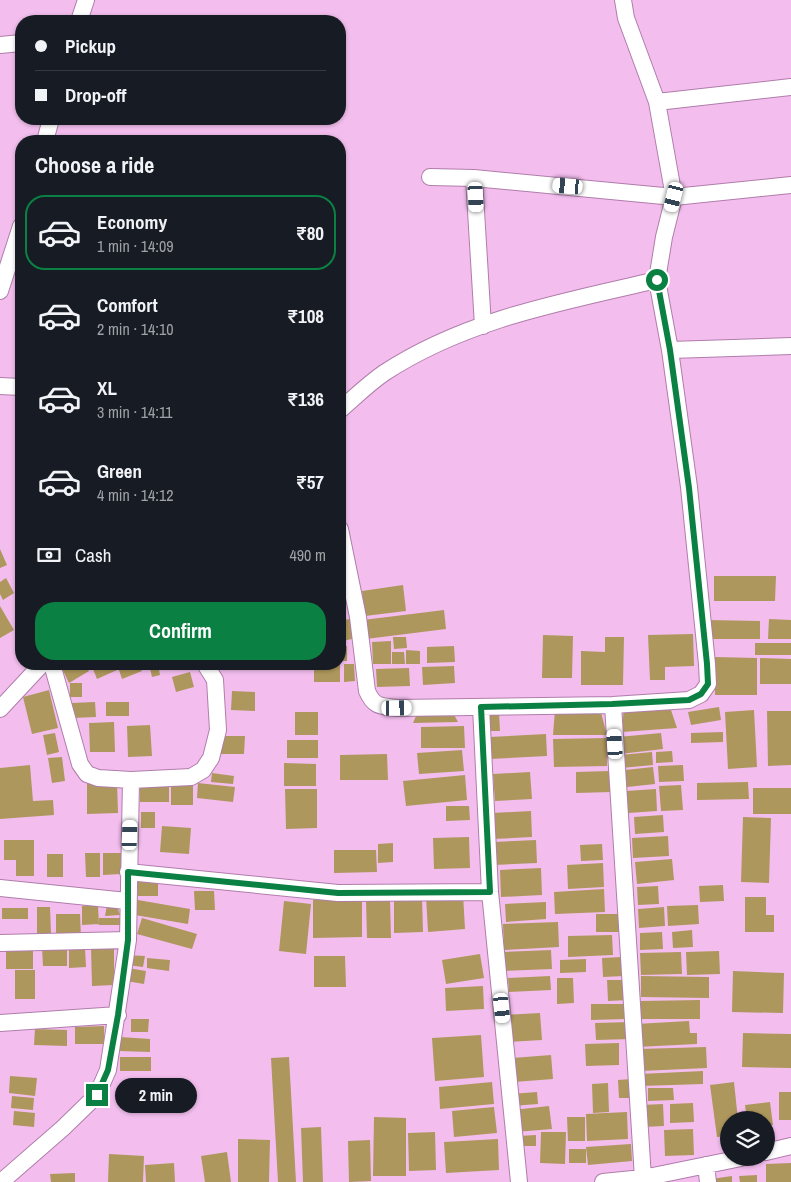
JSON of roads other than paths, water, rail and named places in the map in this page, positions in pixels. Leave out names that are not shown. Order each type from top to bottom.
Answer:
[{"type":"street","points":[[81,15],[86,0]]},
{"type":"street","points":[[346,558],[358,617],[367,691],[372,701],[380,706],[397,708],[481,707],[689,700],[701,694],[708,684],[689,488],[670,350],[657,280],[664,237],[674,197],[657,102],[626,18],[623,0]]},
{"type":"street","points":[[0,45],[15,44]]},
{"type":"street","points":[[657,102],[791,87]]},
{"type":"street","points":[[430,177],[474,178],[674,197],[791,185]]},
{"type":"street","points":[[474,178],[483,326]]},
{"type":"street","points":[[0,291],[15,256]]},
{"type":"street","points":[[346,405],[383,374],[440,342],[520,312],[657,280]]},
{"type":"street","points":[[670,350],[791,346]]},
{"type":"street","points":[[0,386],[15,387]]},
{"type":"street","points":[[0,709],[36,670]]},
{"type":"street","points":[[54,670],[80,764],[86,774],[98,778],[131,780],[191,777],[203,770],[211,758],[218,730],[215,680],[209,670]]},
{"type":"street","points":[[612,704],[643,1178]]},
{"type":"street","points":[[481,707],[490,892],[519,1182]]},
{"type":"street","points":[[1,1182],[63,1128],[97,1095],[108,1070],[118,1015],[128,940],[131,780]]},
{"type":"street","points":[[128,872],[338,893],[490,892]]},
{"type":"street","points":[[0,888],[128,901]]},
{"type":"street","points":[[0,943],[128,940]]},
{"type":"street","points":[[0,1023],[118,1015]]},
{"type":"street","points":[[775,1150],[791,1146]]},
{"type":"street","points":[[604,1182],[643,1178],[720,1162]]},
{"type":"street","points":[[706,1165],[708,1182]]}]
